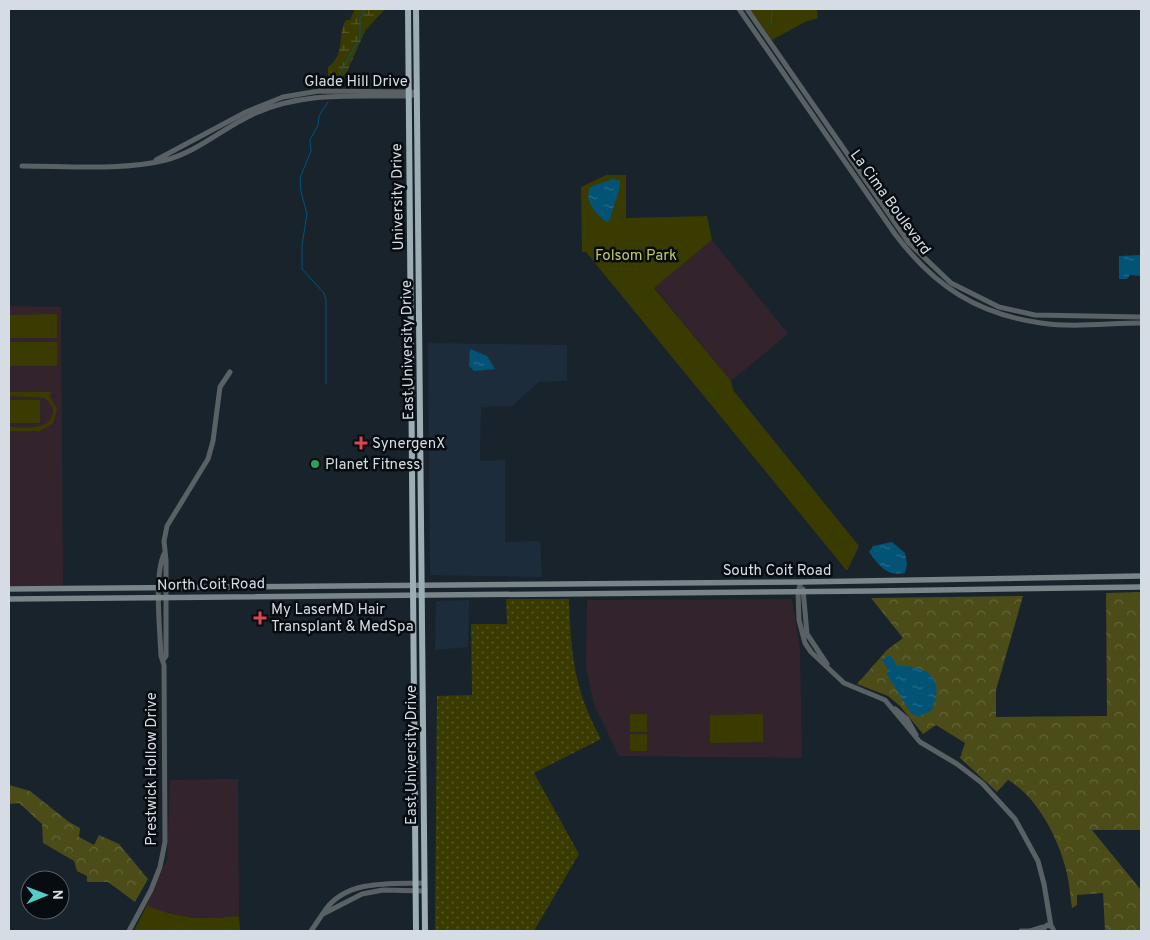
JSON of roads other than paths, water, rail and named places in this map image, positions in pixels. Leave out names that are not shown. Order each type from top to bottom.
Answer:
[{"type":"highway","name":"University Drive","points":[[408,9],[416,931]]},
{"type":"highway","name":"East University Drive","points":[[416,9],[425,931]]},
{"type":"main road","points":[[1117,576],[1117,587]]},
{"type":"main road","name":"South Coit Road","points":[[413,584],[801,582],[1141,576]]},
{"type":"main road","points":[[704,582],[704,593]]},
{"type":"main road","points":[[651,583],[652,593]]},
{"type":"main road","name":"North Coit Road","points":[[9,589],[413,584]]},
{"type":"main road","points":[[500,584],[500,593]]},
{"type":"main road","points":[[244,586],[244,596]]},
{"type":"main road","points":[[312,586],[312,596]]},
{"type":"main road","name":"South Coit Road","points":[[413,596],[500,593],[704,593],[1141,587]]},
{"type":"main road","points":[[66,588],[66,598]]},
{"type":"main road","name":"North Coit Road","points":[[9,599],[413,596]]},
{"type":"street","name":"La Cima Boulevard","points":[[739,9],[909,253],[937,281],[958,296],[986,310],[1042,324],[1141,323]]},
{"type":"street","name":"La Cima Boulevard","points":[[746,9],[909,243],[951,283],[989,303],[1035,315],[1141,317]]},
{"type":"street","name":"Glade Hill Drive","points":[[22,166],[129,165],[154,162],[250,109],[283,97],[319,91],[417,94]]},
{"type":"street","name":"Prestwick Hollow Drive","points":[[163,660],[166,656],[166,597],[163,587],[161,560],[164,554],[164,541],[171,516],[194,484],[208,459],[213,441],[220,388],[230,372]]},
{"type":"street","points":[[801,582],[802,622],[805,643],[811,652],[844,683],[877,696],[892,707],[920,742],[957,764],[982,783],[1015,819],[1038,861],[1048,912],[1045,927]]},
{"type":"street","name":"Prestwick Hollow Drive","points":[[129,931],[153,883],[165,842],[163,660],[161,656],[159,597],[163,587]]},
{"type":"street","points":[[311,931],[326,909],[340,898],[362,887],[381,884],[424,883]]},
{"type":"street","points":[[324,914],[362,894],[383,890],[424,891]]},
{"type":"street","points":[[1021,931],[1031,931],[1045,927],[1054,931]]},
{"type":"water","points":[[613,179],[620,181],[620,186],[610,220],[606,222],[592,207],[588,198],[590,187]]},
{"type":"water","points":[[1141,255],[1141,281],[1140,276],[1130,275],[1127,279],[1119,279],[1119,256]]},
{"type":"water","points":[[470,349],[487,356],[495,369],[474,371],[469,366]]},
{"type":"water","points":[[892,542],[905,553],[907,564],[905,573],[888,572],[869,552],[873,546]]},
{"type":"water","points":[[891,656],[897,666],[918,668],[932,676],[937,690],[931,711],[917,717],[911,713],[887,675],[887,667],[882,660]]},
{"type":"waterway","points":[[333,87],[360,37],[360,19],[366,9]]},
{"type":"waterway","points":[[771,25],[772,9]]},
{"type":"waterway","points":[[326,384],[326,300],[324,293],[302,269],[302,245],[307,214],[301,192],[300,178],[311,151],[310,140],[318,125],[319,116],[328,102]]},
{"type":"place","name":"SynergenX","points":[[361,443]]},
{"type":"place","name":"Planet Fitness","points":[[315,464]]},
{"type":"place","name":"My LaserMD Hair Transplant & MedSpa","points":[[260,618]]},
{"type":"park label","name":"Folsom Park","points":[[636,255]]}]
